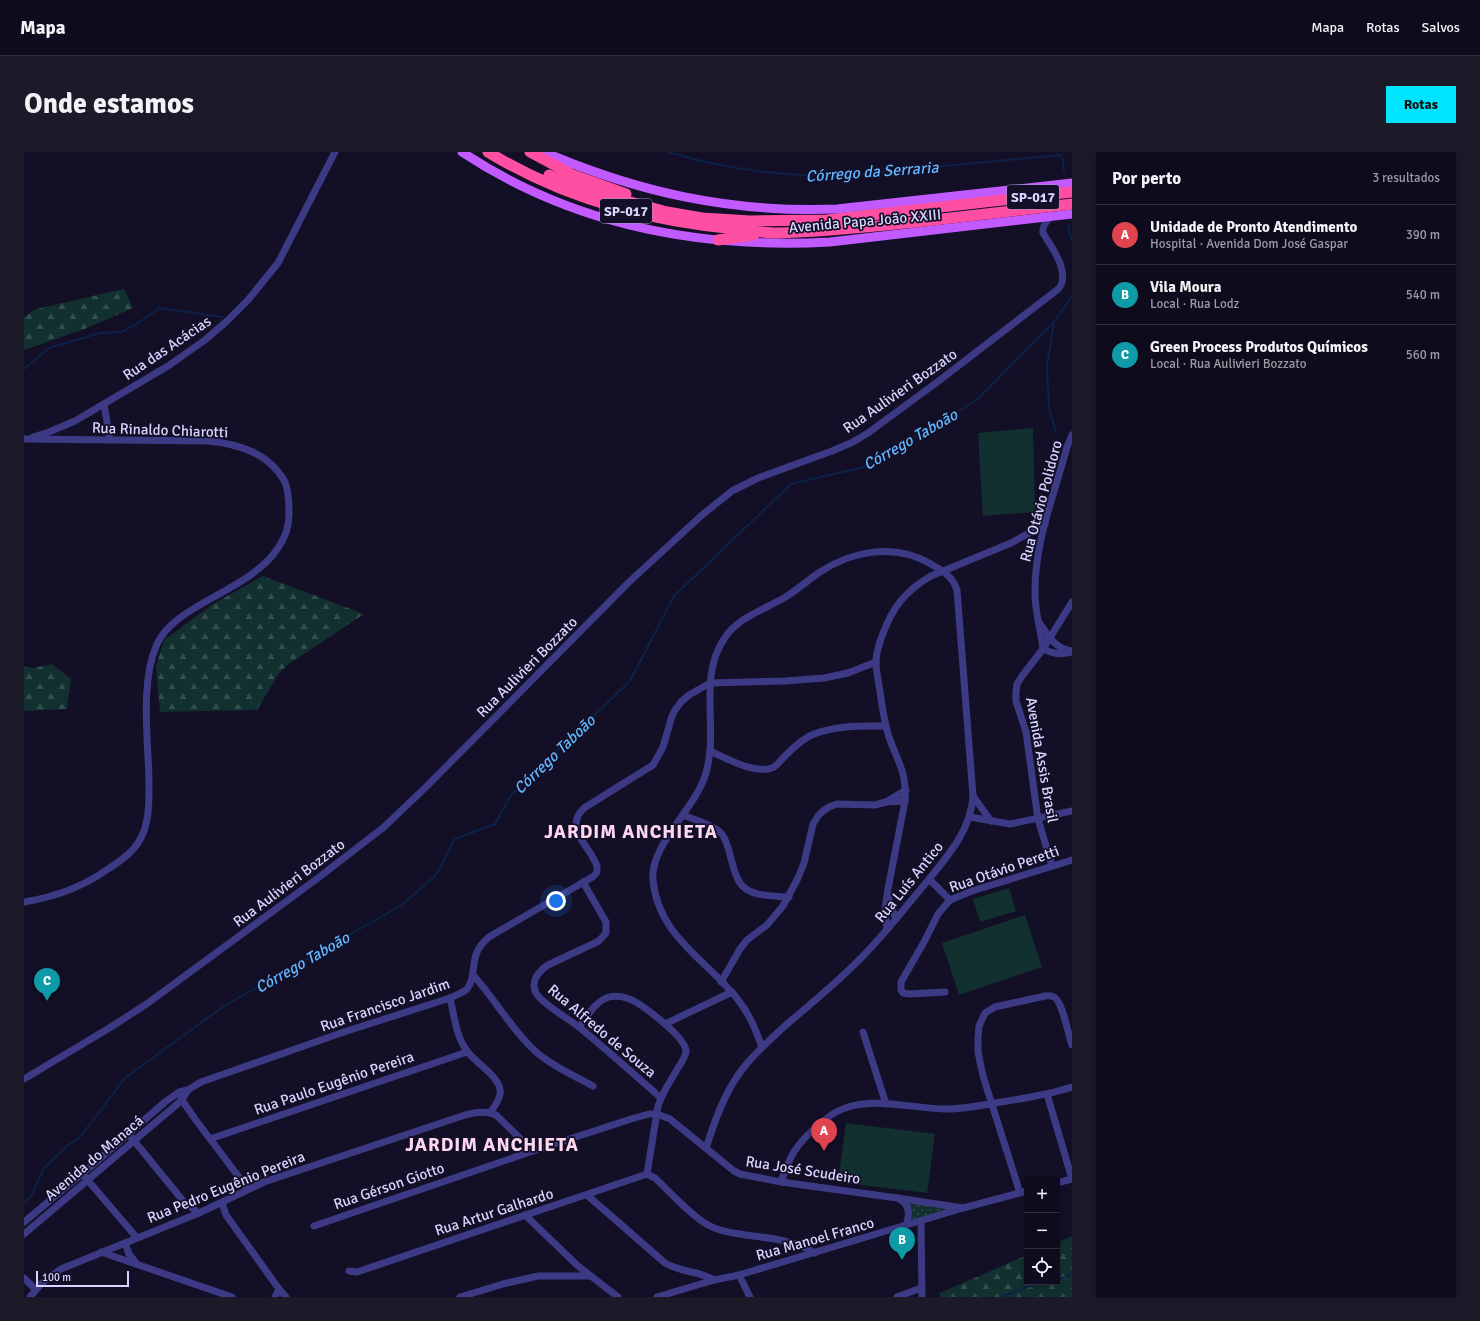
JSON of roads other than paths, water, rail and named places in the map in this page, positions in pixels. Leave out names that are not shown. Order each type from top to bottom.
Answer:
[{"type":"highway","name":"Avenida Papa João XXIII","points":[[488,152],[516,168],[560,188],[585,198],[635,214],[686,224],[775,233],[853,229],[996,207],[1072,192]]},
{"type":"highway","name":"Avenida Papa João XXIII","points":[[503,152],[533,168],[590,191],[634,204],[684,216],[750,221],[827,220],[996,207],[1072,204]]},
{"type":"highway","points":[[530,152],[573,175],[613,190],[666,205],[750,221]]},
{"type":"highway","points":[[718,240],[775,233]]},
{"type":"main road","name":"Avenida Papa João XXIII","points":[[462,152],[514,183],[600,218],[665,233],[718,240],[790,244],[830,242],[1072,214]]},
{"type":"main road","name":"Avenida Papa João XXIII","points":[[544,152],[597,173],[639,186],[700,200],[753,207],[808,210],[837,209],[1072,183]]},
{"type":"street","name":"Rua das Acácias","points":[[24,439],[62,427],[104,404],[168,366],[205,340],[227,321],[248,300],[278,263],[335,152]]},
{"type":"street","name":"Rua Aulivieri Bozzato","points":[[24,1079],[148,1003],[318,878],[384,827],[438,775],[629,582],[702,515],[732,491],[758,478],[832,451],[858,439],[936,383],[1057,290],[1062,283],[1063,274],[1057,258],[1042,229],[1051,216]]},
{"type":"street","points":[[104,404],[110,440]]},
{"type":"street","name":"Rua Otávio Polidoro","points":[[1043,649],[1035,608],[1034,594],[1038,553],[1069,451],[1072,435]]},
{"type":"street","name":"Rua Rinaldo Chiarotti","points":[[24,439],[208,441],[227,443],[243,447],[258,454],[271,463],[280,473],[286,485],[290,503],[289,521],[284,540],[272,558],[258,571],[245,580],[196,608],[179,620],[166,631],[158,642],[152,655],[148,674],[146,696],[149,802],[144,833],[137,845],[123,858],[82,886],[66,892],[24,902]]},
{"type":"street","points":[[887,929],[885,910],[887,894],[906,790],[904,773],[886,726],[876,662],[877,652],[887,622],[902,598],[931,576],[944,572],[1011,543],[1046,524]]},
{"type":"street","points":[[762,1047],[746,1010],[732,992],[687,948],[673,931],[666,921],[656,896],[653,872],[658,853],[700,789],[705,776],[710,751],[712,729],[710,683],[712,664],[724,638],[731,630],[750,616],[793,592],[832,565],[865,553],[892,552],[911,555],[924,560],[944,572]]},
{"type":"street","name":"Rua Luís Antico","points":[[706,1148],[718,1113],[744,1067],[762,1047],[857,962],[896,919],[963,834],[970,817],[973,796],[957,590],[954,582],[944,572]]},
{"type":"street","name":"Avenida Assis Brasil","points":[[1052,866],[1038,819],[1026,732],[1017,705],[1016,692],[1017,684],[1043,649],[1072,602]]},
{"type":"street","name":"Rua Otávio Polidoro","points":[[1038,620],[1058,646],[1072,652]]},
{"type":"street","points":[[1043,649],[1054,654],[1072,652]]},
{"type":"street","points":[[710,683],[785,681],[824,678],[861,669],[876,662]]},
{"type":"street","name":"Rua Francisco Jardim","points":[[179,1092],[188,1090],[210,1079],[462,993],[471,983],[476,955],[483,942],[489,937],[594,876],[597,872],[597,866],[578,833],[576,826],[576,818],[579,813],[584,808],[646,771],[652,765],[663,748],[675,710],[689,695],[710,683]]},
{"type":"street","points":[[710,751],[744,766],[764,769],[774,767],[800,743],[814,734],[843,728],[886,726]]},
{"type":"street","points":[[886,802],[906,790]]},
{"type":"street","points":[[973,796],[979,806],[992,821]]},
{"type":"street","points":[[721,982],[740,949],[747,940],[775,917],[788,897],[804,864],[813,824],[823,811],[828,807],[837,804],[875,805],[886,802],[905,801]]},
{"type":"street","points":[[970,817],[1010,824],[1072,812]]},
{"type":"street","points":[[683,815],[721,832],[726,841],[739,882],[744,889],[751,892],[788,897]]},
{"type":"street","name":"Rua Otávio Peretti","points":[[945,992],[909,994],[904,993],[900,986],[938,914],[950,900],[972,891],[1072,860]]},
{"type":"street","points":[[929,879],[950,900]]},
{"type":"street","name":"Rua Alfredo de Souza","points":[[583,882],[606,922],[606,933],[599,941],[545,967],[538,974],[534,984],[535,992],[538,996],[579,1027],[661,1098]]},
{"type":"street","points":[[887,894],[896,919]]},
{"type":"street","points":[[473,975],[535,1051],[557,1066],[593,1086]]},
{"type":"street","points":[[665,1024],[732,992]]},
{"type":"street","points":[[579,1027],[601,1001],[609,997],[617,996],[632,1000],[665,1024],[683,1042],[686,1052],[661,1098],[647,1174],[655,1178],[700,1220],[710,1226],[729,1232],[792,1243],[807,1248],[815,1253]]},
{"type":"street","points":[[1023,1192],[983,1076],[978,1052],[978,1038],[981,1019],[985,1013],[996,1007],[1049,996],[1055,997],[1061,1007],[1072,1045]]},
{"type":"street","points":[[450,998],[460,1038],[467,1052],[499,1084],[500,1094],[490,1113],[501,1119],[533,1151]]},
{"type":"street","points":[[863,1032],[886,1104]]},
{"type":"street","name":"Rua Paulo Eugênio Pereira","points":[[210,1139],[467,1052]]},
{"type":"street","points":[[781,1182],[795,1149],[808,1134],[836,1112],[854,1106],[886,1104],[947,1109],[992,1104],[1047,1094],[1072,1087]]},
{"type":"street","points":[[182,1100],[188,1090]]},
{"type":"street","points":[[179,1092],[182,1100],[248,1189]]},
{"type":"street","name":"Avenida do Manacá","points":[[24,1222],[165,1102],[179,1092]]},
{"type":"street","points":[[1047,1094],[1072,1179],[1060,1182]]},
{"type":"street","name":"Avenida do Manacá","points":[[24,1234],[182,1100]]},
{"type":"street","name":"Rua Pedro Eugênio Pereira","points":[[30,1297],[35,1289],[62,1269],[188,1218],[222,1203],[248,1189],[276,1178],[462,1116],[482,1112],[490,1113]]},
{"type":"street","name":"Rua José Scudeiro","points":[[657,1114],[670,1119],[734,1171],[740,1174],[781,1182],[963,1208]]},
{"type":"street","name":"Rua Gérson Giotto","points":[[314,1226],[631,1119],[657,1114]]},
{"type":"street","points":[[129,1134],[184,1202],[199,1213]]},
{"type":"street","points":[[82,1174],[137,1238]]},
{"type":"street","name":"Rua Artur Galhardo","points":[[349,1271],[357,1272],[647,1174]]},
{"type":"street","name":"Rua Manoel Franco","points":[[657,1297],[714,1280],[739,1275],[963,1208],[1023,1192]]},
{"type":"street","points":[[587,1195],[665,1263],[679,1270],[699,1273],[714,1280]]},
{"type":"street","points":[[897,1198],[903,1201],[908,1210],[906,1226]]},
{"type":"street","points":[[184,1202],[188,1218]]},
{"type":"street","points":[[222,1203],[226,1215],[286,1297]]},
{"type":"street","points":[[213,1207],[226,1215]]},
{"type":"street","points":[[526,1216],[590,1276],[618,1297]]},
{"type":"street","points":[[921,1221],[922,1297]]},
{"type":"street","points":[[125,1243],[129,1254],[136,1264]]},
{"type":"street","points":[[101,1252],[232,1297]]},
{"type":"street","points":[[739,1275],[750,1297]]},
{"type":"street","points":[[460,1297],[503,1284],[538,1276],[590,1276]]},
{"type":"street","points":[[24,1278],[35,1289]]},
{"type":"street","points":[[896,1297],[921,1288]]},
{"type":"street","points":[[276,1297],[279,1289]]},
{"type":"waterway","name":"Córrego da Serraria","points":[[668,152],[731,167],[773,173],[815,176],[837,176],[1061,155],[1064,172]]},
{"type":"waterway","name":"Córrego da Serraria","points":[[1068,225],[1072,241]]},
{"type":"waterway","name":"Córrego Taboão","points":[[24,1203],[31,1196],[44,1168],[66,1147],[81,1136],[125,1078],[224,1006],[402,905],[436,875],[455,839],[495,824],[511,795],[630,681],[674,596],[791,484],[864,467],[977,400],[1054,322],[1072,296]]},
{"type":"waterway","points":[[24,369],[49,348],[100,333],[121,332],[140,322],[159,308],[223,317]]},
{"type":"waterway","points":[[1054,323],[1047,365],[1049,408],[1056,432]]},
{"type":"waterway","points":[[1060,1278],[1066,1277],[1072,1273]]},
{"type":"waterway","points":[[1001,1297],[1035,1285]]},
{"type":"place","name":"Green Process Produtos Químicos","points":[[47,1001]]},
{"type":"place","name":"Unidade de Pronto Atendimento","points":[[824,1151]]},
{"type":"place","name":"Vila Moura","points":[[902,1260]]},
{"type":"district","name":"JARDIM ANCHIETA","points":[[631,831]]},
{"type":"district","name":"JARDIM ANCHIETA","points":[[492,1144]]}]
